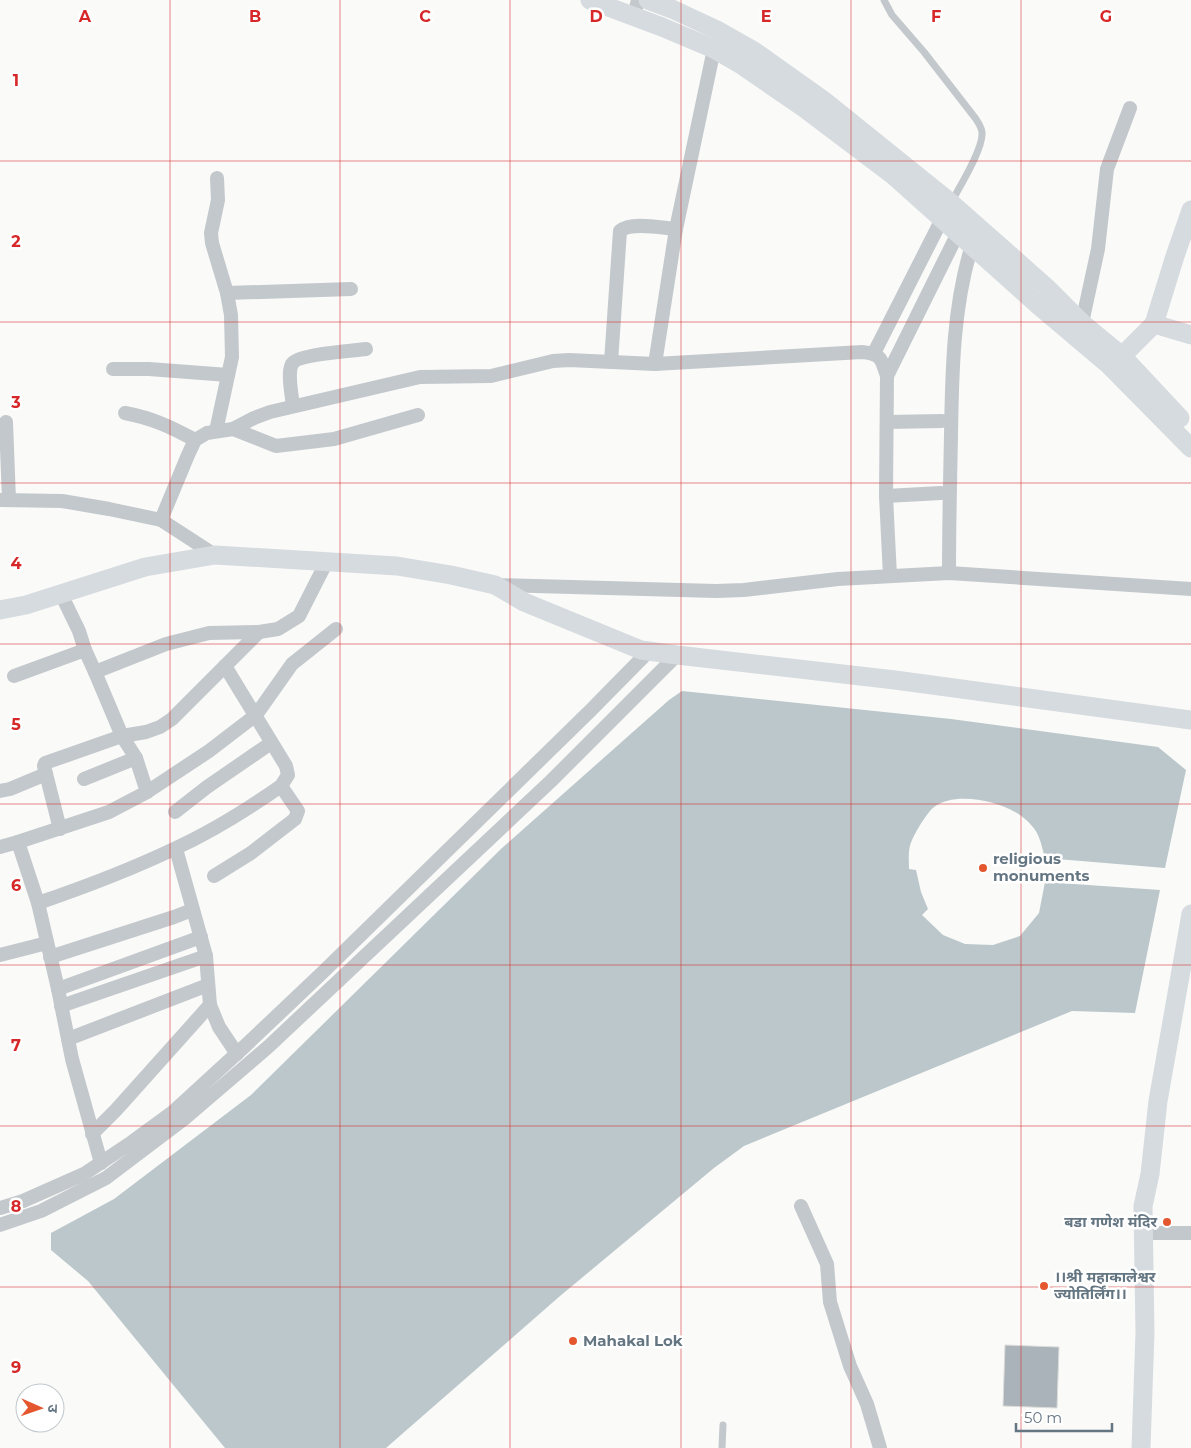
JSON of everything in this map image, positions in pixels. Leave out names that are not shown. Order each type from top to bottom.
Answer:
[{"type":"street","points":[[590,0],[636,8],[662,27],[714,49],[798,93]]},
{"type":"street","points":[[648,0],[718,30],[754,51],[798,93],[886,161],[953,219],[1046,287],[1082,323],[1191,448]]},
{"type":"street","points":[[655,364],[676,229],[714,49]]},
{"type":"street","points":[[1082,323],[1098,249],[1107,169],[1130,108]]},
{"type":"street","points":[[216,430],[232,357],[231,315],[211,233],[218,200],[217,178]]},
{"type":"street","points":[[1116,361],[1154,324],[1191,210]]},
{"type":"street","points":[[953,219],[972,245],[1038,305],[1116,361],[1191,430]]},
{"type":"street","points":[[874,353],[953,219]]},
{"type":"street","points":[[887,376],[953,219]]},
{"type":"street","points":[[612,362],[620,231],[625,227],[633,226],[676,229]]},
{"type":"street","points":[[949,573],[952,376],[956,326],[964,270],[972,245]]},
{"type":"street","points":[[227,294],[351,289]]},
{"type":"street","points":[[1154,324],[1191,335]]},
{"type":"street","points":[[293,406],[290,374],[295,360],[306,356],[366,349]]},
{"type":"street","points":[[161,520],[195,440],[216,430],[233,429],[262,415],[293,406],[420,377],[491,376],[553,361],[655,364],[862,352],[874,353],[882,360],[887,376],[886,496],[890,576]]},
{"type":"street","points":[[113,369],[149,369],[228,375]]},
{"type":"street","points":[[125,414],[142,416],[166,424],[195,440]]},
{"type":"street","points":[[233,429],[276,446],[334,439],[418,415]]},
{"type":"street","points":[[888,422],[942,421]]},
{"type":"street","points":[[6,422],[5,500],[62,501],[161,520],[215,555]]},
{"type":"street","points":[[886,496],[941,493]]},
{"type":"street","points":[[0,610],[26,605],[145,566],[215,555],[397,566],[495,585],[716,591],[744,590],[838,579],[949,573],[1191,589]]},
{"type":"street","points":[[94,672],[166,644],[209,633],[260,632],[278,629],[299,616],[327,562]]},
{"type":"street","points":[[495,585],[524,602],[641,650],[895,680],[1191,720]]},
{"type":"street","points":[[61,594],[79,631],[94,672],[122,736],[136,758],[147,792]]},
{"type":"street","points":[[0,846],[60,829],[109,812],[147,792],[209,751],[256,714],[292,664],[336,629]]},
{"type":"street","points":[[60,829],[44,766],[47,761],[122,736],[146,732],[160,727],[172,719],[260,632]]},
{"type":"street","points":[[14,676],[85,650]]},
{"type":"street","points":[[0,1208],[23,1201],[84,1174],[173,1112],[237,1054],[347,948],[649,651]]},
{"type":"street","points":[[0,1225],[41,1211],[106,1178],[184,1119],[268,1047],[551,781],[677,655]]},
{"type":"street","points":[[38,903],[85,887],[176,849],[282,786],[288,775],[286,766],[225,666]]},
{"type":"street","points":[[175,812],[207,787],[271,743]]},
{"type":"street","points":[[84,779],[136,758]]},
{"type":"street","points":[[0,791],[10,789],[46,774]]},
{"type":"street","points":[[214,876],[251,853],[295,819],[298,811],[282,786]]},
{"type":"street","points":[[18,842],[38,903],[72,1059],[101,1162]]},
{"type":"street","points":[[176,849],[206,956],[210,1005],[219,1027],[237,1054]]},
{"type":"street","points":[[0,955],[49,950],[174,917],[192,910]]},
{"type":"street","points":[[1141,1448],[1145,1332],[1143,1206],[1150,1174],[1158,1101],[1191,914]]},
{"type":"street","points":[[58,989],[201,937]]},
{"type":"street","points":[[347,948],[358,962]]},
{"type":"street","points":[[61,1006],[206,956]]},
{"type":"street","points":[[68,1039],[208,985]]},
{"type":"street","points":[[92,1134],[116,1110],[210,1005]]},
{"type":"street","points":[[801,1206],[827,1264],[830,1302],[850,1366],[867,1404],[880,1448]]},
{"type":"street","points":[[1144,1233],[1191,1232]]},
{"type":"lane","points":[[884,0],[892,15],[976,119],[983,134],[953,219]]},
{"type":"lane","points":[[722,1448],[723,1425]]},
{"type":"shaded area","points":[[682,691],[951,719],[1158,747],[1186,770],[1165,868],[1045,858],[1035,829],[1024,818],[996,804],[974,799],[942,802],[934,807],[917,831],[911,842],[909,852],[909,869],[916,870],[921,892],[928,909],[922,915],[943,935],[965,944],[993,945],[1020,936],[1039,913],[1045,882],[1160,890],[1135,1013],[1072,1011],[744,1146],[714,1168],[560,1296],[386,1448],[225,1448],[88,1281],[51,1250],[51,1233],[114,1199],[251,1095],[502,848],[669,700]]},
{"type":"building","points":[[1005,1345],[1059,1347],[1057,1408],[1003,1406]]},
{"type":"place","name":"religious monuments","points":[[983,868]]},
{"type":"place","name":"बडा गणेश मंदिर","points":[[1167,1222]]},
{"type":"place","name":"।।श्री महाकालेश्वर ज्योतिर्लिंग।।","points":[[1044,1286]]},
{"type":"place","name":"Mahakal Lok","points":[[573,1341]]}]
